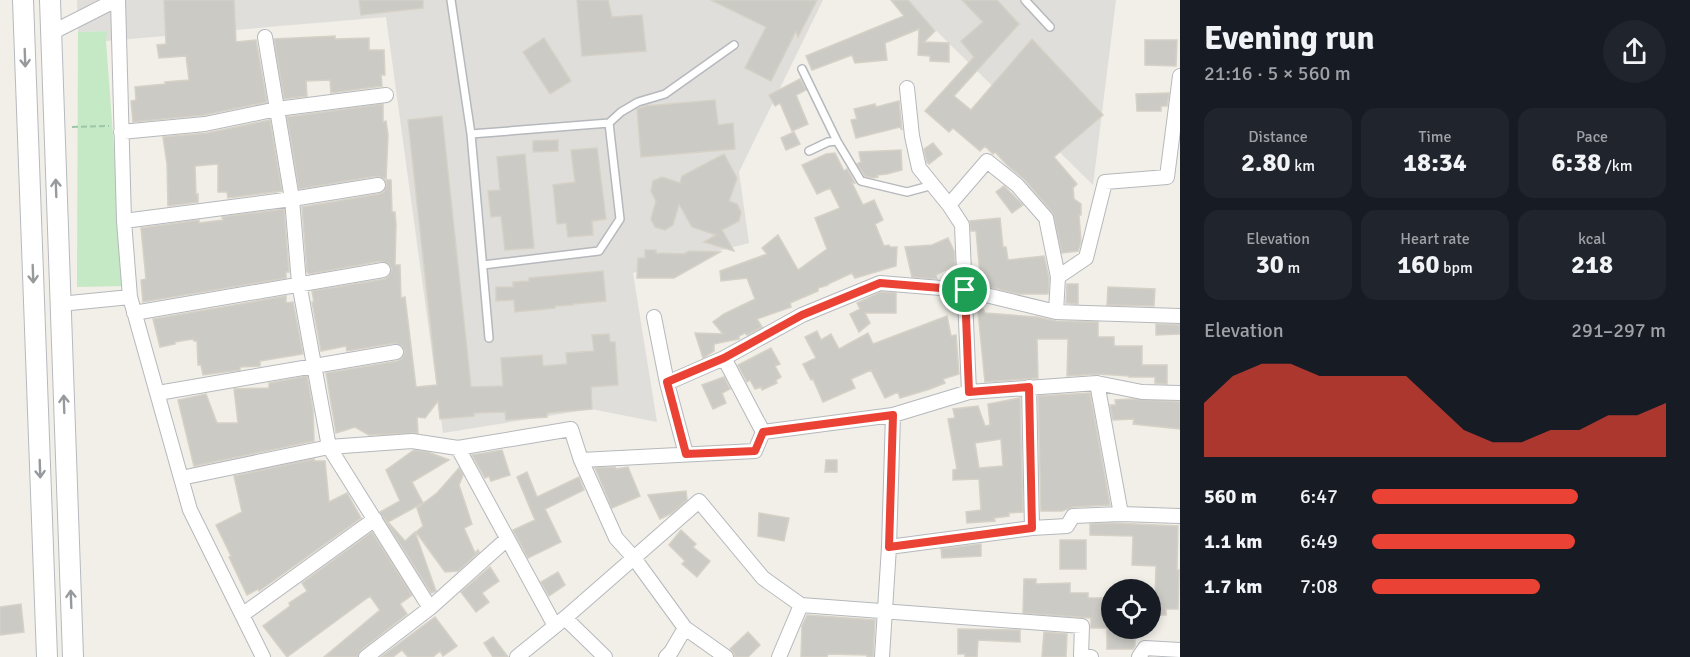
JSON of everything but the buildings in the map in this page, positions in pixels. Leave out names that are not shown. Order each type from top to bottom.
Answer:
[{"type":"main road","points":[[23,0],[47,657]]},
{"type":"main road","points":[[50,0],[73,657]]},
{"type":"main road","points":[[32,231],[57,230]]},
{"type":"street","points":[[51,33],[117,0],[124,221],[130,297],[190,510],[262,657]]},
{"type":"street","points":[[265,37],[292,199],[299,283],[329,447],[430,608]]},
{"type":"street","points":[[1058,277],[1086,258],[1105,182],[1167,177],[1180,76]]},
{"type":"street","points":[[907,88],[912,136],[919,168],[962,225],[969,392]]},
{"type":"street","points":[[121,129],[205,124],[277,109],[386,95]]},
{"type":"street","points":[[949,205],[987,161],[1017,185],[1046,218],[1058,277],[1056,312]]},
{"type":"street","points":[[124,221],[378,186]]},
{"type":"street","points":[[134,313],[383,270]]},
{"type":"street","points":[[667,382],[724,358],[802,315],[880,283],[965,290],[1056,312],[1180,316]]},
{"type":"street","points":[[60,304],[130,297]]},
{"type":"street","points":[[654,317],[667,382],[686,454]]},
{"type":"street","points":[[158,393],[396,352]]},
{"type":"street","points":[[724,358],[763,432]]},
{"type":"street","points":[[763,432],[893,415],[969,392],[1097,383],[1142,392],[1180,393]]},
{"type":"street","points":[[1097,383],[1121,514]]},
{"type":"street","points":[[1029,387],[1032,528]]},
{"type":"street","points":[[882,657],[889,547],[893,415]]},
{"type":"street","points":[[181,478],[329,447],[412,441],[458,448],[571,429],[581,460],[616,538],[634,558],[685,628],[726,657]]},
{"type":"street","points":[[581,460],[755,451],[763,432]]},
{"type":"street","points":[[458,448],[507,539],[560,622],[605,657]]},
{"type":"street","points":[[517,657],[699,501],[763,578],[801,605],[1082,626],[1081,655],[1091,657]]},
{"type":"street","points":[[889,547],[1067,525],[1073,516],[1121,514],[1180,516]]},
{"type":"street","points":[[242,615],[375,519]]},
{"type":"street","points":[[366,657],[430,608],[507,539]]},
{"type":"street","points":[[778,657],[801,605]]},
{"type":"street","points":[[671,655],[685,628]]},
{"type":"street","points":[[1139,657],[1145,648],[1180,650]]},
{"type":"lane","points":[[451,0],[471,134],[489,338]]},
{"type":"lane","points":[[1025,0],[1050,27]]},
{"type":"lane","points":[[471,134],[609,123],[621,112],[638,102],[665,94],[734,45]]},
{"type":"lane","points":[[802,69],[837,141],[861,181],[908,192],[933,185]]},
{"type":"lane","points":[[483,265],[599,251],[620,219],[609,123]]},
{"type":"lane","points":[[809,151],[828,142],[837,141]]},
{"type":"path","points":[[54,127],[121,129]]},
{"type":"shaded area","points":[[77,0],[823,0],[739,172],[749,243],[633,273],[657,422],[591,409],[443,433],[386,17],[106,41],[106,31],[78,32]]},
{"type":"shaded area","points":[[905,0],[1116,0],[1093,185]]},
{"type":"green space","points":[[107,31],[124,286],[77,287],[78,32]]},
{"type":"route","points":[[880,283],[965,290],[969,392],[1029,387],[1032,528],[889,547],[893,415],[763,432],[755,451],[686,454],[667,382],[724,358],[802,315],[880,283]]}]
